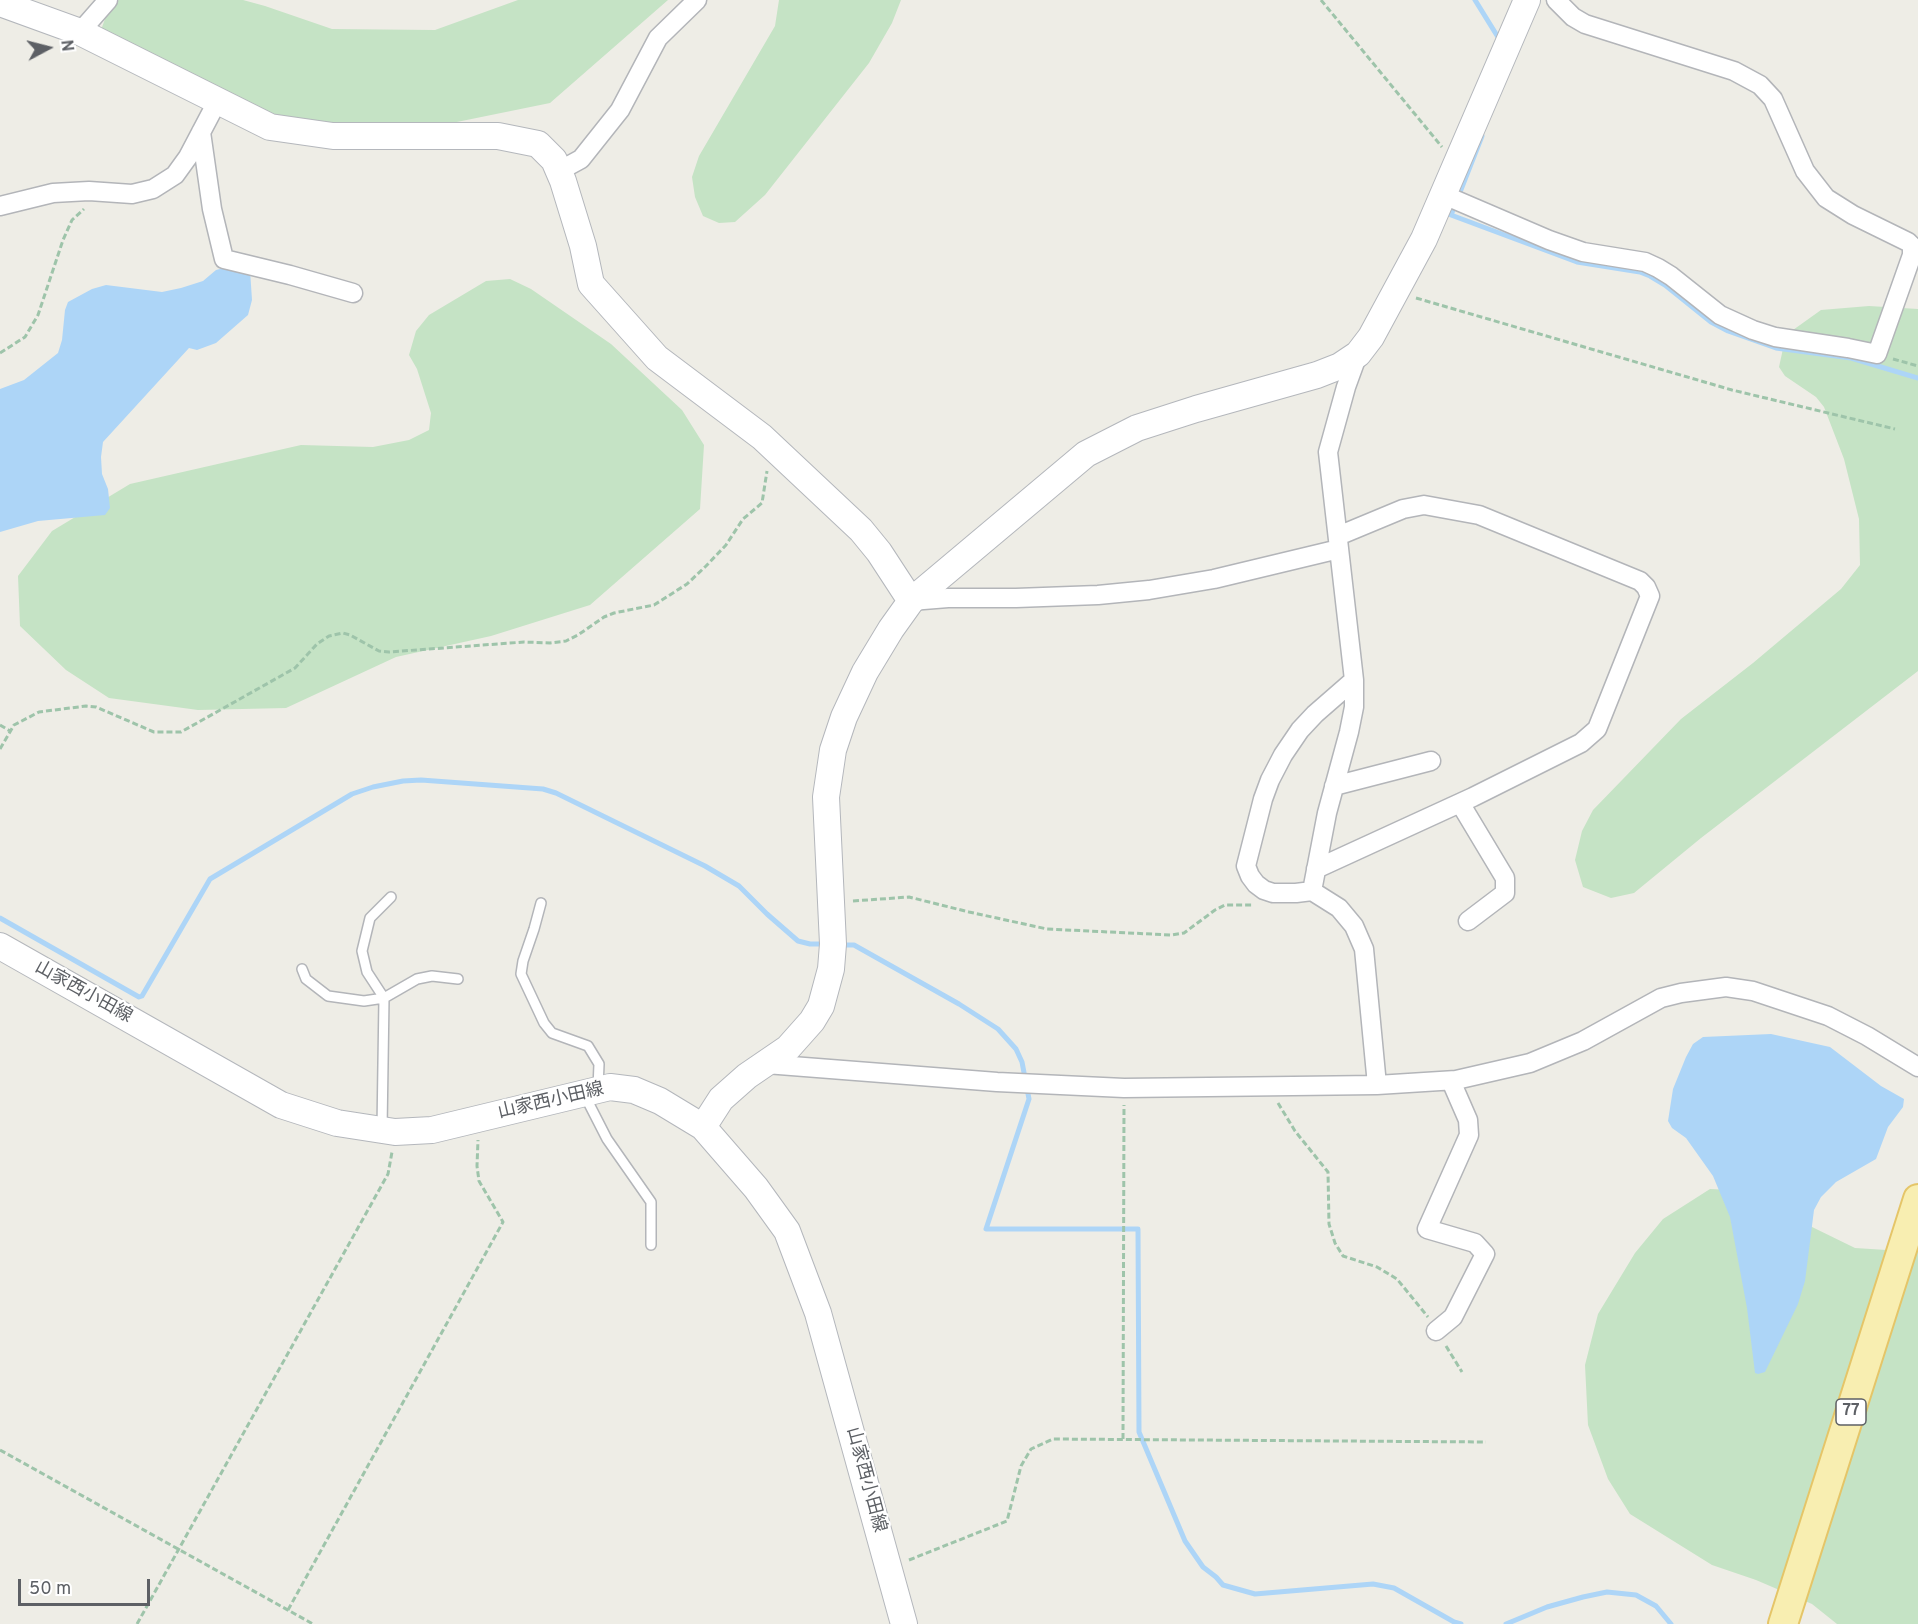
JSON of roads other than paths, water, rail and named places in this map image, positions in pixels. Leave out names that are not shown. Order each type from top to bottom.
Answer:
[{"type":"main road","name":"77","points":[[1783,1624],[1918,1199]]},
{"type":"street","points":[[80,32],[108,0]]},
{"type":"street","points":[[559,171],[580,159],[620,110],[658,38],[697,0]]},
{"type":"street","points":[[1312,891],[1327,813],[1354,707],[1354,680],[1328,452],[1346,387],[1358,354],[1371,337],[1424,239],[1527,0]]},
{"type":"street","points":[[1444,195],[1582,252],[1645,262],[1671,276],[1720,315],[1753,330],[1775,337],[1877,354],[1912,255],[1912,246],[1826,198],[1805,171],[1773,99],[1760,85],[1734,71],[1585,24],[1573,17],[1556,0]]},
{"type":"street","points":[[9,4],[80,32],[270,127],[333,136],[498,136],[538,144],[554,160],[559,171],[583,246],[591,284],[657,358],[771,446],[861,530],[879,552],[911,601]]},
{"type":"street","points":[[0,206],[53,193],[132,194],[153,189],[175,175],[188,157],[218,100]]},
{"type":"street","points":[[201,132],[212,209],[224,259],[353,293]]},
{"type":"street","points":[[703,1128],[721,1099],[747,1076],[789,1048],[801,1036],[821,1006],[831,969],[833,944],[826,797],[833,750],[843,717],[865,672],[911,601],[1086,454],[1137,428],[1317,375],[1340,366],[1358,354]]},
{"type":"street","points":[[911,601],[948,598],[1098,595],[1149,590],[1214,579],[1339,542],[1403,509],[1424,505],[1479,515],[1640,580],[1650,596],[1598,729],[1581,743],[1460,803],[1316,869]]},
{"type":"street","points":[[1354,680],[1315,714],[1300,730],[1283,755],[1263,800],[1246,866],[1250,876],[1264,890],[1273,893],[1312,891],[1339,908],[1354,926],[1364,949],[1377,1085]]},
{"type":"street","points":[[1334,786],[1431,761]]},
{"type":"street","points":[[1460,803],[1505,878],[1505,893],[1468,921]]},
{"type":"street","name":"山家西小田線","points":[[0,946],[281,1105],[337,1123],[388,1131],[432,1130],[610,1087],[634,1090],[660,1101],[703,1128],[756,1188],[787,1231],[821,1324],[904,1624]]},
{"type":"street","points":[[766,1064],[997,1082],[1124,1088],[1377,1085],[1451,1081],[1530,1063],[1583,1041],[1661,998],[1726,987],[1753,991],[1828,1016],[1867,1036],[1918,1067]]},
{"type":"street","points":[[1436,1331],[1453,1317],[1485,1254],[1475,1243],[1426,1229],[1469,1135],[1468,1120],[1451,1081]]},
{"type":"lane","points":[[388,1131],[384,998],[367,972],[362,951],[370,918],[391,897]]},
{"type":"lane","points":[[541,903],[522,961],[521,974],[544,1023],[552,1033],[588,1046],[599,1064],[591,1092],[607,1139],[651,1202],[651,1245]]},
{"type":"lane","points":[[302,969],[306,979],[328,996],[364,1001],[384,998],[417,979],[432,976],[458,979]]},
{"type":"water","points":[[228,267],[250,270],[252,300],[248,315],[216,343],[197,350],[189,348],[103,442],[102,474],[108,489],[110,508],[105,515],[38,521],[0,532],[0,389],[24,380],[58,353],[68,302],[92,289],[106,285],[162,292],[181,288],[203,281],[216,270]]},
{"type":"water","points":[[1771,1034],[1830,1047],[1881,1086],[1904,1099],[1903,1107],[1888,1127],[1876,1159],[1836,1182],[1821,1197],[1814,1210],[1805,1281],[1798,1304],[1765,1372],[1758,1374],[1755,1373],[1747,1308],[1730,1217],[1713,1176],[1686,1138],[1672,1128],[1668,1121],[1673,1089],[1693,1044],[1703,1037]]},
{"type":"waterway","points":[[1475,0],[1501,42]]},
{"type":"waterway","points":[[1482,136],[1451,215],[1577,262],[1640,272],[1650,276],[1665,285],[1711,322],[1728,331],[1776,348],[1851,358],[1918,378]]},
{"type":"waterway","points":[[0,918],[139,997],[142,996],[210,879],[352,794],[373,787],[421,780],[543,789],[556,793],[705,866],[739,886],[798,941],[825,944]]},
{"type":"waterway","points":[[840,945],[854,945],[959,1004],[998,1029],[1016,1049],[1022,1062],[1029,1099],[986,1229],[1138,1229],[1139,1432],[1185,1541],[1203,1567],[1223,1585],[1255,1594],[1373,1584],[1394,1588],[1461,1624]]},
{"type":"waterway","points":[[1506,1624],[1547,1607],[1607,1592],[1636,1595],[1656,1606],[1671,1624]]}]
